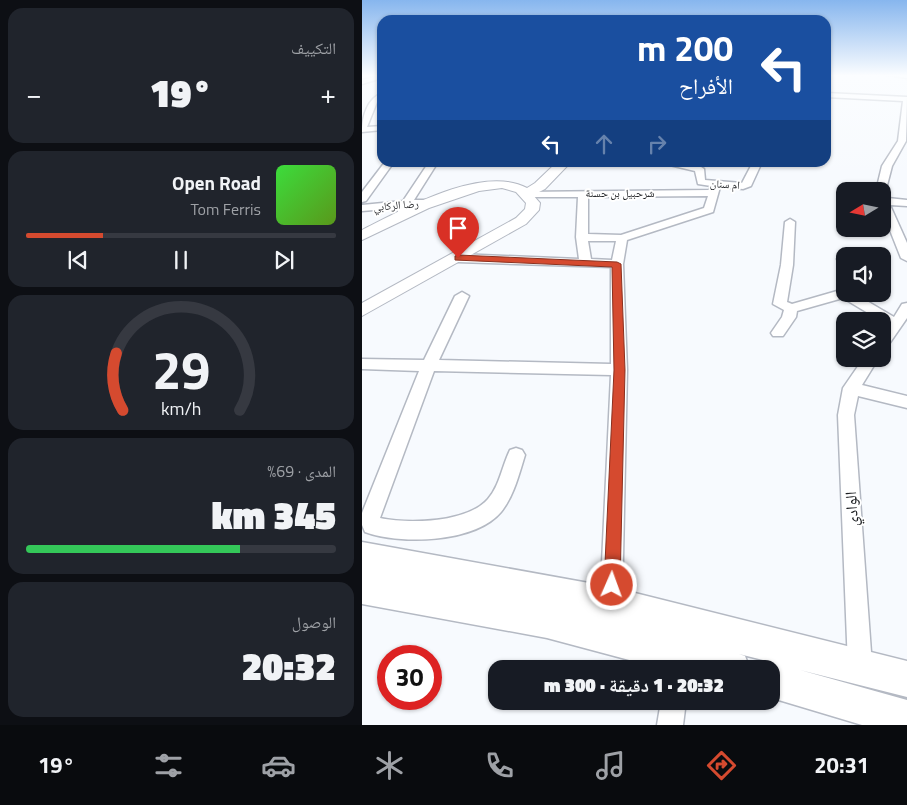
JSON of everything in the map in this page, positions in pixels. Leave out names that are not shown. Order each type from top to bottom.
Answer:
[{"type":"main road","points":[[526,194],[540,186],[560,167]]},
{"type":"main road","points":[[362,236],[430,202],[463,190],[489,185],[514,188],[526,194],[533,203],[527,216],[458,258],[362,310]]},
{"type":"main road","points":[[362,557],[611,604],[906,679]]},
{"type":"main road","points":[[362,588],[547,621],[676,660]]},
{"type":"main road","points":[[780,682],[906,719]]},
{"type":"street","points":[[371,109],[362,130],[377,128]]},
{"type":"street","points":[[884,182],[887,166],[904,141],[906,109]]},
{"type":"street","points":[[362,199],[386,167]]},
{"type":"street","points":[[398,218],[431,167]]},
{"type":"street","name":"ام سنان","points":[[687,167],[698,169],[701,182],[715,189],[746,186],[756,167]]},
{"type":"street","points":[[582,237],[622,238],[709,210],[715,189]]},
{"type":"street","name":"شرحبيل بن حسنة","points":[[526,194],[715,189]]},
{"type":"street","points":[[583,193],[582,237],[586,264]]},
{"type":"street","points":[[891,199],[906,203]]},
{"type":"street","name":"رضا الركابي","points":[[362,208],[430,202]]},
{"type":"street","points":[[891,219],[906,258]]},
{"type":"street","points":[[790,222],[787,265],[780,304],[791,308],[836,296]]},
{"type":"street","points":[[611,604],[620,370],[617,264],[622,238]]},
{"type":"street","points":[[458,258],[617,264]]},
{"type":"street","points":[[462,296],[430,365],[370,517],[372,525],[381,529],[431,529],[465,526],[477,522],[488,514],[509,482],[516,455]]},
{"type":"street","points":[[860,302],[896,324]]},
{"type":"street","points":[[891,331],[906,307]]},
{"type":"street","points":[[778,333],[789,317],[791,308]]},
{"type":"street","points":[[362,364],[620,370]]},
{"type":"street","name":"الوادي","points":[[860,666],[846,415],[850,388],[865,367]]},
{"type":"street","points":[[850,388],[906,402]]},
{"type":"street","points":[[670,725],[672,710]]},
{"type":"route","points":[[458,258],[493,261],[617,264],[620,370],[612,585]]}]
